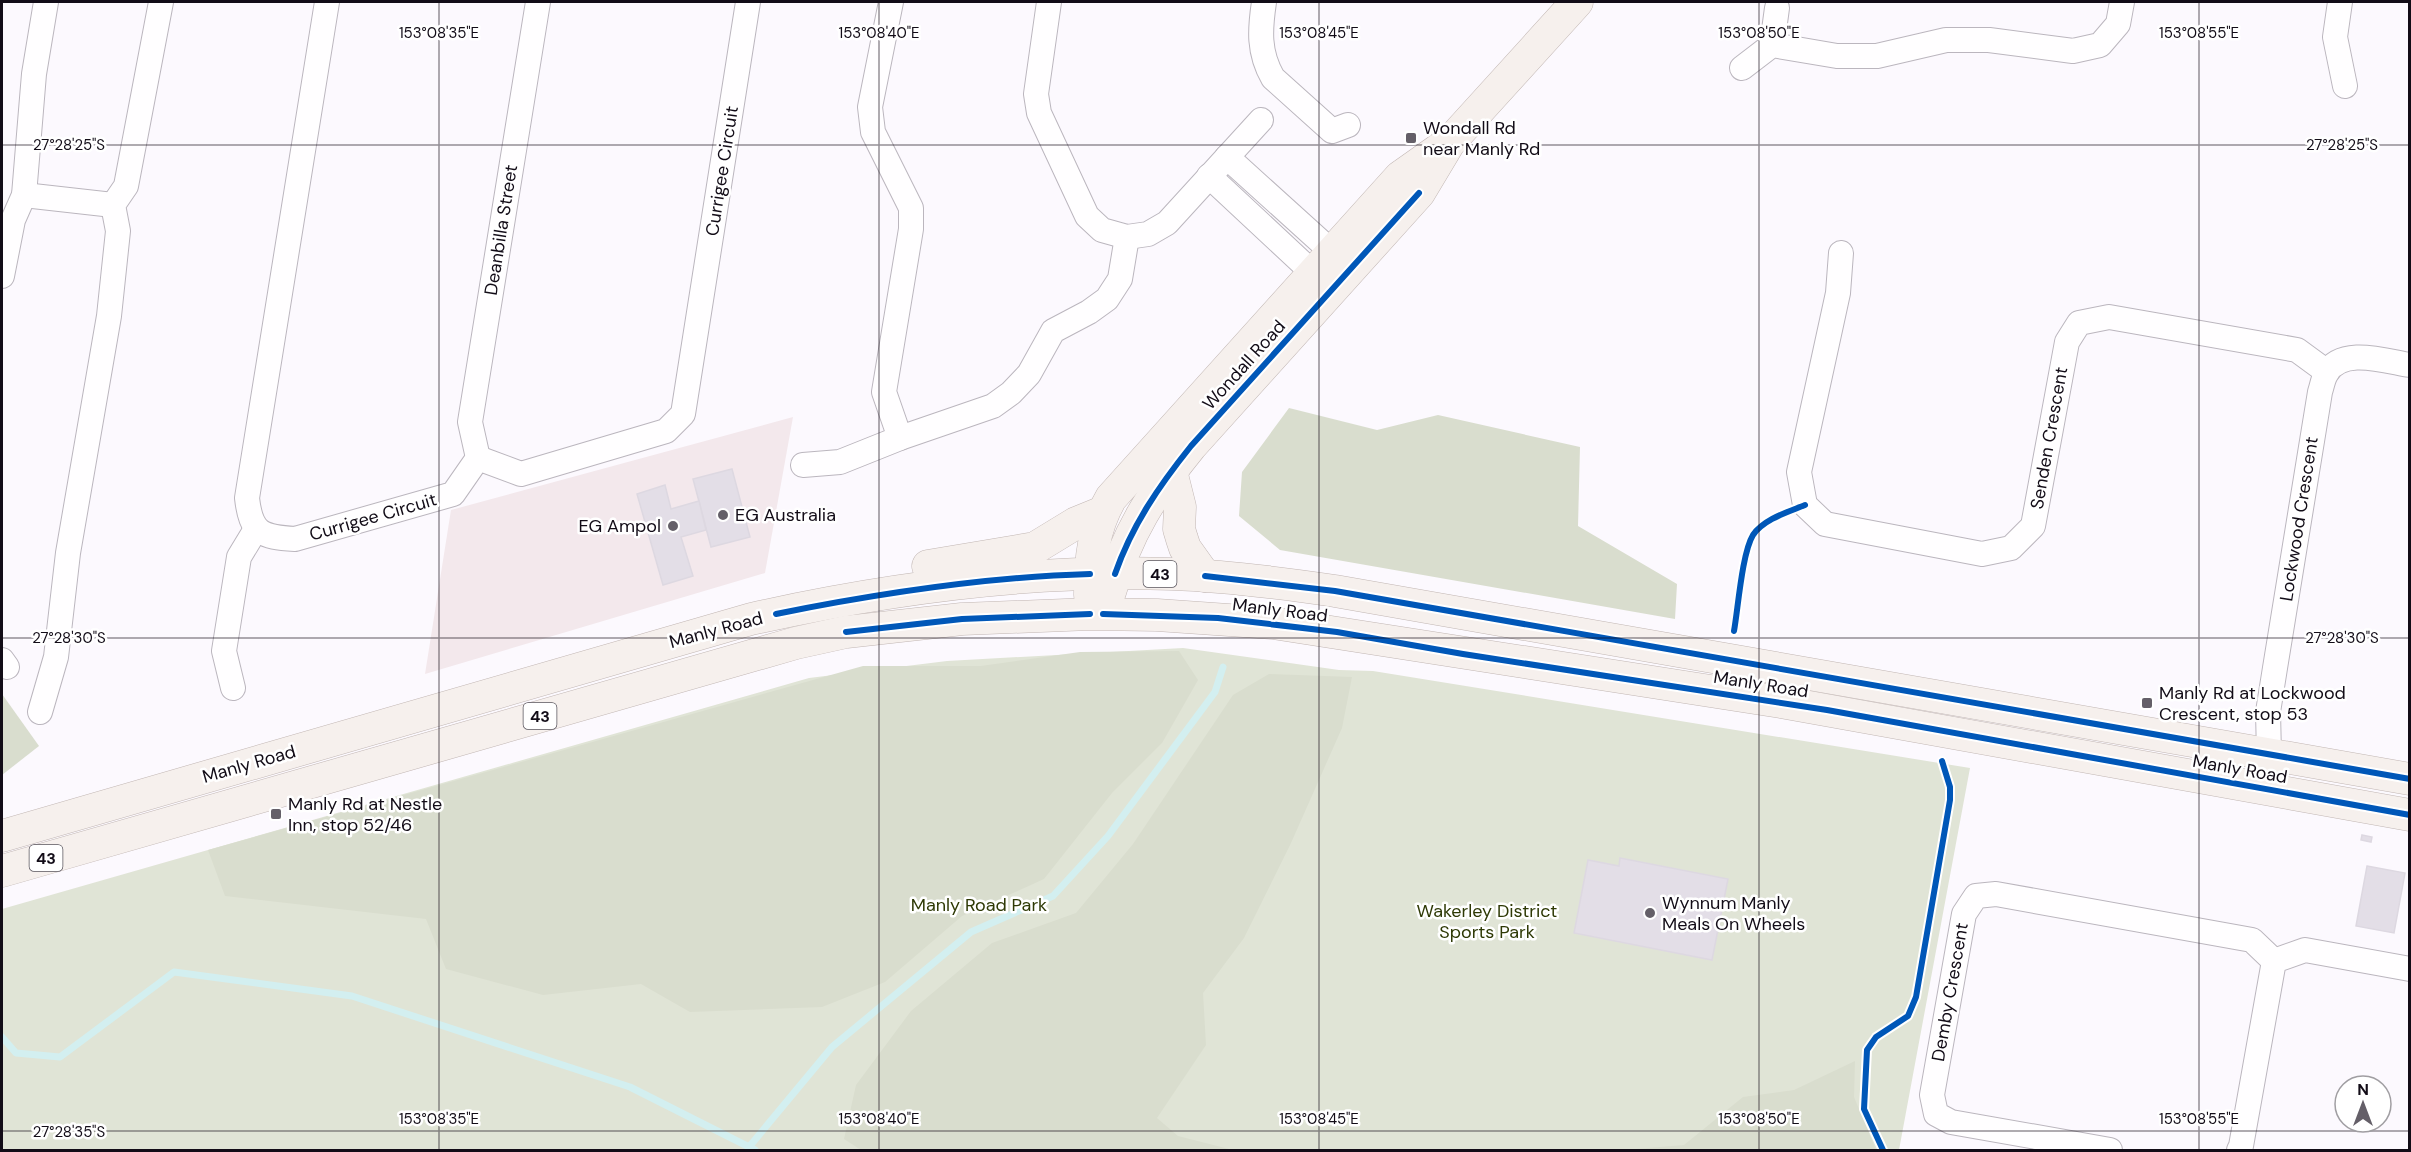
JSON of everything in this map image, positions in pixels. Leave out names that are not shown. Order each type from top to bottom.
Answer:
[{"type":"main road","name":"Wondall Road","points":[[1103,574],[1171,471],[1191,446],[1419,193],[1449,143],[1577,2]]},
{"type":"main road","name":"Wondall Road","points":[[1097,614],[1103,574],[1095,536],[1102,512],[1122,484],[1400,177],[1449,143]]},
{"type":"main road","points":[[1171,471],[1180,507],[1179,530],[1185,548],[1206,576]]},
{"type":"main road","points":[[776,614],[798,594],[825,584],[1035,548],[1076,523],[1102,512]]},
{"type":"main road","name":"Manly Road","points":[[2,836],[531,681],[776,614],[891,592],[964,582],[1103,574],[1206,576],[1335,591],[2409,779]]},
{"type":"main road","name":"Manly Road","points":[[2,871],[796,643],[846,632],[908,623],[1097,614],[1218,618],[1337,632],[1463,654],[1827,710],[2409,815]]},
{"type":"street","points":[[2,276],[13,220],[24,195],[34,74],[46,2]]},
{"type":"street","points":[[40,712],[56,657],[68,553],[109,316],[118,231],[113,205],[126,186],[161,2]]},
{"type":"street","points":[[233,688],[224,651],[239,557],[256,529],[249,517],[248,498],[327,2]]},
{"type":"street","name":"Deanbilla Street","points":[[478,458],[470,422],[538,2]]},
{"type":"street","name":"Currigee Circuit","points":[[256,529],[275,538],[295,539],[453,494],[478,458],[520,474],[666,431],[683,414],[748,2]]},
{"type":"street","points":[[891,2],[870,107],[873,132],[912,208],[912,229],[884,392],[900,438]]},
{"type":"street","points":[[1049,2],[1036,94],[1039,113],[1087,216],[1102,230],[1127,237],[1148,234],[1167,223],[1261,120]]},
{"type":"street","points":[[1264,2],[1259,32],[1267,67],[1273,78],[1332,131],[1348,125]]},
{"type":"street","points":[[1772,45],[1837,56],[1877,56],[1946,40],[1989,40],[2073,51],[2100,45],[2118,24],[2122,2]]},
{"type":"street","points":[[2340,2],[2335,37],[2345,86]]},
{"type":"street","points":[[1742,68],[1772,45],[1777,8]]},
{"type":"street","points":[[1227,157],[1323,262]]},
{"type":"street","points":[[1209,176],[1323,262]]},
{"type":"street","points":[[24,195],[113,205]]},
{"type":"street","points":[[803,465],[840,462],[900,438],[993,406],[1011,393],[1029,374],[1053,331],[1089,312],[1107,298],[1120,279],[1127,237]]},
{"type":"street","name":"Senden Crescent","points":[[1841,253],[1838,293],[1798,472],[1805,505],[1825,524],[1982,554],[2010,548],[2033,526],[2067,342],[2079,323],[2109,317],[2297,350],[2327,372]]},
{"type":"street","points":[[2327,372],[2341,360],[2360,357],[2409,365]]},
{"type":"street","name":"Lockwood Crescent","points":[[2269,754],[2268,712],[2320,392],[2327,372]]},
{"type":"street","name":"Demby Crescent","points":[[2110,1150],[1951,1122],[1936,1114],[1932,1095],[1964,914],[1976,896],[1996,894],[2252,940],[2274,961]]},
{"type":"street","points":[[2239,1150],[2274,961],[2305,950],[2409,969]]},
{"type":"shaded area","points":[[793,417],[765,573],[425,674],[451,510]]},
{"type":"green space","points":[[1289,408],[1377,430],[1438,415],[1580,447],[1578,526],[1677,584],[1675,619],[1280,550],[1239,516],[1242,472]]},
{"type":"green space","name":"Manly Road Park","points":[[1183,648],[1339,670],[1373,671],[1970,768],[1899,1150],[2,1150],[2,909],[809,678],[947,661]]},
{"type":"green space","points":[[1179,651],[1198,680],[1162,743],[1112,793],[1044,879],[962,916],[885,982],[822,1007],[690,1012],[641,984],[543,995],[446,969],[426,919],[225,896],[208,850],[863,666],[981,666],[1080,652]]},
{"type":"green space","points":[[1269,674],[1352,677],[1342,728],[1291,843],[1244,938],[1203,993],[1206,1045],[1157,1118],[1178,1136],[1233,1150],[861,1150],[844,1139],[856,1085],[911,1011],[992,943],[1076,913],[1133,844],[1233,695]]},
{"type":"green space","points":[[2,694],[39,746],[2,775]]},
{"type":"green space","points":[[1855,1061],[1854,1097],[1876,1150],[1624,1150],[1684,1145],[1743,1097],[1794,1090]]},
{"type":"building","name":"EG Australia","points":[[732,469],[750,537],[711,547],[693,479]]},
{"type":"building","points":[[665,485],[671,509],[699,501],[706,530],[681,537],[693,576],[663,585],[637,494]]},
{"type":"building","points":[[2362,835],[2372,837],[2371,842],[2361,840]]},
{"type":"building","name":"Wynnum Manly Meals On Wheels","points":[[1620,858],[1728,879],[1712,960],[1574,933],[1588,860],[1619,866]]},
{"type":"building","points":[[2367,866],[2405,873],[2394,933],[2356,926]]},
{"type":"waterway","points":[[749,1147],[832,1047],[971,932],[1053,896],[1108,836],[1215,692],[1223,667]]},
{"type":"waterway","points":[[2,1037],[16,1053],[60,1057],[174,972],[352,996],[630,1087],[755,1150]]},
{"type":"cycle path","points":[[1115,574],[1147,507],[1191,446],[1419,193]]},
{"type":"cycle path","points":[[1734,631],[1743,567],[1753,535],[1770,520],[1805,505]]},
{"type":"cycle path","points":[[776,614],[854,599],[971,582],[1090,574]]},
{"type":"cycle path","points":[[1205,576],[1335,591],[2410,779]]},
{"type":"cycle path","points":[[846,632],[962,619],[1090,614]]},
{"type":"cycle path","points":[[1103,614],[1218,618],[1337,632],[1463,654],[1827,710],[2410,815]]},
{"type":"cycle path","points":[[1883,1150],[1864,1109],[1867,1050],[1876,1037],[1908,1016],[1916,997],[1950,800],[1950,787],[1942,761]]},
{"type":"place","name":"Wondall Rd near Manly Rd","points":[[1411,138]]},
{"type":"place","name":"EG Australia","points":[[723,515]]},
{"type":"place","name":"EG Ampol","points":[[673,526]]},
{"type":"place","name":"Manly Rd at Lockwood Crescent, stop 53","points":[[2147,703]]},
{"type":"place","name":"Manly Rd at Nestle Inn, stop 52/46","points":[[276,814]]},
{"type":"place","name":"Wynnum Manly Meals On Wheels","points":[[1650,913]]},
{"type":"park label","name":"Wakerley District Sports Park","points":[[1487,921]]}]
